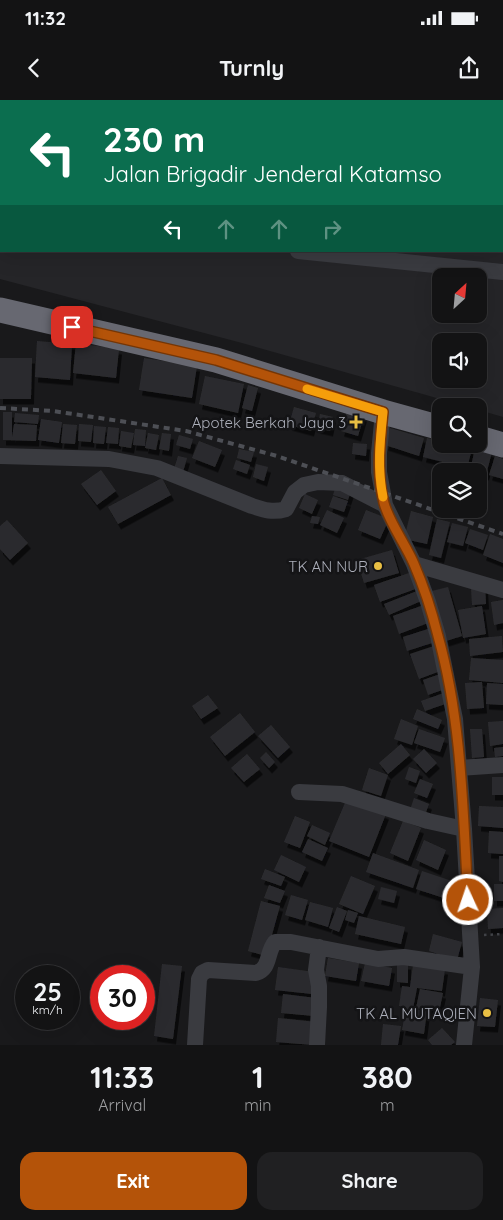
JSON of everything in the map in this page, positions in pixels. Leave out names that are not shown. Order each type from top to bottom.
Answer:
[{"type":"highway","points":[[0,310],[216,360],[432,426]]},
{"type":"highway","points":[[487,440],[503,445]]},
{"type":"street","points":[[308,252],[503,272]]},
{"type":"street","points":[[383,412],[379,472],[385,505],[414,564],[438,636],[456,719],[472,968],[464,1045]]},
{"type":"street","points":[[0,456],[109,458],[148,466],[268,511],[276,512],[286,509],[295,492],[304,485],[318,482],[342,482],[385,505]]},
{"type":"street","points":[[414,564],[503,590]]},
{"type":"street","points":[[459,768],[503,765]]},
{"type":"street","points":[[299,792],[342,794],[428,821],[464,829]]},
{"type":"street","points":[[195,1045],[199,979],[202,973],[208,970],[262,972],[275,942],[291,942],[378,959],[404,956],[472,968]]},
{"type":"street","points":[[317,1045],[319,986],[316,970],[319,947]]},
{"type":"shaded area","points":[[0,252],[503,252],[503,417],[487,412],[487,398],[437,398],[242,343],[0,279]]},
{"type":"building","points":[[37,341],[72,344],[70,380],[35,377]]},
{"type":"building","points":[[76,343],[119,349],[116,378],[73,373]]},
{"type":"building","points":[[0,358],[32,358],[31,399],[0,399]]},
{"type":"building","points":[[144,358],[197,366],[192,398],[139,390]]},
{"type":"building","points":[[205,376],[244,384],[238,413],[199,404]]},
{"type":"building","points":[[248,385],[258,388],[252,411],[242,408]]},
{"type":"building","points":[[294,407],[316,413],[311,431],[289,425]]},
{"type":"building","points":[[347,411],[364,416],[358,436],[341,431]]},
{"type":"building","points":[[3,412],[12,412],[12,438],[14,424],[37,425],[36,441],[3,440]]},
{"type":"building","points":[[15,413],[39,415],[38,424],[14,422]]},
{"type":"building","points":[[320,414],[333,417],[330,431],[317,428]]},
{"type":"building","points":[[41,419],[62,422],[59,443],[38,440]]},
{"type":"building","points":[[63,424],[77,425],[75,444],[61,443]]},
{"type":"building","points":[[79,424],[93,425],[91,442],[78,441]]},
{"type":"building","points":[[94,426],[106,427],[104,444],[93,443]]},
{"type":"building","points":[[108,427],[119,428],[118,444],[106,443]]},
{"type":"building","points":[[390,428],[424,438],[419,456],[385,445]]},
{"type":"building","points":[[135,429],[146,430],[145,446],[133,445]]},
{"type":"building","points":[[121,431],[134,433],[131,448],[119,446]]},
{"type":"building","points":[[148,433],[159,435],[156,450],[145,448]]},
{"type":"building","points":[[162,433],[171,434],[169,451],[159,449]]},
{"type":"building","points":[[179,435],[193,439],[190,449],[176,445]]},
{"type":"building","points":[[427,438],[432,439],[432,453],[471,453],[468,463],[447,463],[423,457]]},
{"type":"building","points":[[199,441],[222,450],[215,467],[192,458]]},
{"type":"building","points":[[353,443],[367,444],[366,456],[352,454]]},
{"type":"building","points":[[239,449],[254,452],[251,462],[237,458]]},
{"type":"building","points":[[492,452],[487,471],[487,463],[472,463],[474,453]]},
{"type":"building","points":[[178,456],[187,458],[183,472],[174,469]]},
{"type":"building","points":[[495,456],[503,459],[503,479],[489,475]]},
{"type":"building","points":[[236,460],[250,465],[247,474],[233,469]]},
{"type":"building","points":[[256,464],[268,467],[264,481],[253,477]]},
{"type":"building","points":[[101,470],[116,491],[97,505],[81,484]]},
{"type":"building","points":[[162,478],[171,495],[118,524],[108,507]]},
{"type":"building","points":[[337,483],[352,488],[348,500],[333,495]]},
{"type":"building","points":[[305,494],[318,500],[312,514],[299,508]]},
{"type":"building","points":[[333,496],[348,501],[344,512],[329,507]]},
{"type":"building","points":[[327,510],[344,518],[337,533],[320,525]]},
{"type":"building","points":[[366,510],[389,519],[380,539],[358,530]]},
{"type":"building","points":[[411,511],[432,517],[427,544],[404,539]]},
{"type":"building","points":[[312,516],[320,517],[318,524],[310,523]]},
{"type":"building","points":[[437,519],[450,522],[441,558],[429,555]]},
{"type":"building","points":[[7,520],[28,543],[10,560],[0,549],[0,526]]},
{"type":"building","points":[[452,523],[468,527],[463,546],[447,542]]},
{"type":"building","points":[[470,529],[488,535],[483,550],[465,543]]},
{"type":"building","points":[[490,534],[503,539],[503,563],[483,555]]},
{"type":"building","name":"TK AN NUR","points":[[392,550],[399,573],[364,583],[357,560]]},
{"type":"building","points":[[412,572],[418,588],[380,602],[374,585]]},
{"type":"building","points":[[485,586],[486,604],[472,605],[471,587]]},
{"type":"building","points":[[448,587],[462,636],[446,641],[432,591]]},
{"type":"building","points":[[417,591],[421,601],[389,615],[384,604]]},
{"type":"building","points":[[503,600],[503,623],[494,625],[491,602]]},
{"type":"building","points":[[421,606],[428,623],[399,634],[393,616]]},
{"type":"building","points":[[482,606],[486,634],[463,638],[458,610]]},
{"type":"building","points":[[428,629],[432,643],[407,651],[403,637]]},
{"type":"building","points":[[502,636],[503,652],[470,656],[469,639]]},
{"type":"building","points":[[434,646],[443,670],[419,679],[410,654]]},
{"type":"building","points":[[471,658],[503,660],[503,683],[469,680]]},
{"type":"building","points":[[443,673],[448,688],[428,695],[423,680]]},
{"type":"building","points":[[482,682],[484,708],[467,709],[465,683]]},
{"type":"building","points":[[487,683],[503,684],[503,705],[486,704]]},
{"type":"building","points":[[444,693],[448,703],[425,711],[421,701]]},
{"type":"building","points":[[208,695],[218,708],[201,719],[192,706]]},
{"type":"building","points":[[417,709],[442,720],[438,729],[413,719]]},
{"type":"building","points":[[240,713],[255,732],[225,756],[210,737]]},
{"type":"building","points":[[401,719],[418,726],[412,745],[394,739]]},
{"type":"building","points":[[503,721],[503,744],[490,746],[488,722]]},
{"type":"building","points":[[271,725],[290,747],[278,758],[258,736]]},
{"type":"building","points":[[419,729],[445,738],[440,752],[414,743]]},
{"type":"building","points":[[470,729],[482,729],[484,757],[472,758]]},
{"type":"building","points":[[401,744],[410,755],[388,774],[379,763]]},
{"type":"building","points":[[503,747],[503,756],[495,757],[494,748]]},
{"type":"building","points":[[424,749],[437,763],[426,773],[413,759]]},
{"type":"building","points":[[266,752],[275,762],[269,768],[260,758]]},
{"type":"building","points":[[247,754],[260,769],[244,782],[231,768]]},
{"type":"building","points":[[409,767],[420,771],[416,783],[405,779]]},
{"type":"building","points":[[369,768],[388,775],[381,796],[362,790]]},
{"type":"building","points":[[492,777],[503,777],[503,795],[492,795]]},
{"type":"building","points":[[420,779],[433,784],[427,798],[414,793]]},
{"type":"building","points":[[347,798],[386,814],[369,857],[329,841]]},
{"type":"building","points":[[414,798],[429,804],[425,815],[410,810]]},
{"type":"building","points":[[479,806],[503,807],[503,828],[478,826]]},
{"type":"building","points":[[295,816],[310,822],[300,848],[284,842]]},
{"type":"building","points":[[403,821],[421,828],[408,861],[390,853]]},
{"type":"building","points":[[312,825],[330,833],[325,845],[307,836]]},
{"type":"building","points":[[489,831],[503,832],[503,854],[488,853]]},
{"type":"building","points":[[308,839],[328,848],[322,861],[302,852]]},
{"type":"building","points":[[424,840],[446,850],[438,870],[416,860]]},
{"type":"building","points":[[373,853],[419,870],[413,888],[366,872]]},
{"type":"building","points":[[281,855],[306,867],[299,882],[274,870]]},
{"type":"building","points":[[499,856],[503,856],[503,882],[499,881]]},
{"type":"building","points":[[265,869],[285,877],[281,886],[261,879]]},
{"type":"building","points":[[422,871],[461,884],[456,902],[416,889]]},
{"type":"building","points":[[351,876],[375,886],[363,914],[339,904]]},
{"type":"building","points":[[494,884],[503,884],[503,901],[494,901]]},
{"type":"building","points":[[269,885],[285,891],[280,903],[264,898]]},
{"type":"building","points":[[381,887],[397,891],[394,903],[378,899]]},
{"type":"building","points":[[291,895],[308,900],[302,920],[285,915]]},
{"type":"building","points":[[261,901],[280,906],[266,956],[248,951]]},
{"type":"building","points":[[310,902],[333,908],[328,927],[305,920]]},
{"type":"building","points":[[337,907],[347,911],[339,932],[329,928]]},
{"type":"building","points":[[503,908],[503,928],[488,929],[487,909]]},
{"type":"building","points":[[348,910],[358,913],[354,923],[345,920]]},
{"type":"building","points":[[359,916],[405,927],[401,944],[355,934]]},
{"type":"building","points":[[433,934],[462,942],[457,960],[429,951]]},
{"type":"building","points":[[328,958],[359,963],[356,981],[325,976]]},
{"type":"building","points":[[365,963],[392,968],[389,986],[361,981]]},
{"type":"building","points":[[162,964],[182,966],[173,1039],[154,1036]]},
{"type":"building","points":[[397,964],[408,964],[408,983],[397,982]]},
{"type":"building","points":[[413,965],[445,969],[442,991],[417,988],[413,1009],[427,1011],[424,1034],[402,1030],[406,1007],[399,1006],[402,986],[410,987]]},
{"type":"building","points":[[278,967],[314,972],[312,994],[275,990]]},
{"type":"building","points":[[420,989],[443,993],[439,1012],[416,1008]]},
{"type":"building","points":[[283,994],[316,998],[314,1016],[281,1013]]},
{"type":"building","name":"TK AL MUTAQIEN","points":[[480,998],[498,1000],[495,1027],[477,1026]]},
{"type":"building","points":[[278,1018],[316,1022],[313,1045],[276,1042]]},
{"type":"building","points":[[383,1024],[401,1026],[398,1045],[381,1045]]},
{"type":"building","points":[[442,1028],[455,1042],[451,1045],[432,1045],[428,1040]]},
{"type":"railway","points":[[0,408],[53,411],[186,431],[277,456],[503,534]]},
{"type":"slow traffic","points":[[307,389],[383,412],[379,472],[383,497]]},
{"type":"place","name":"Apotek Berkah Jaya 3","points":[[356,422]]},
{"type":"place","name":"TK AN NUR","points":[[378,566]]},
{"type":"place","name":"TK AL MUTAQIEN","points":[[487,1013]]},
{"type":"route","points":[[72,327],[216,360],[383,412],[379,472],[385,505],[414,564],[428,602],[450,686],[456,719],[468,900]]}]
